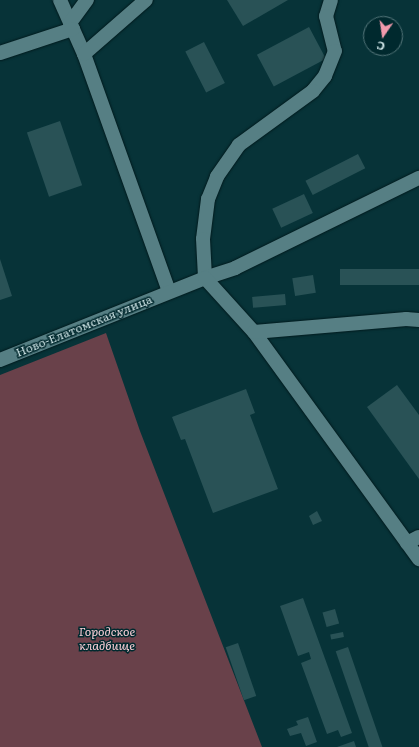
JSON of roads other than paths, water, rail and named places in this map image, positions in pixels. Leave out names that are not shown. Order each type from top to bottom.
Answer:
[{"type":"street","points":[[60,0],[84,54],[169,291]]},
{"type":"street","points":[[0,53],[71,26],[87,0]]},
{"type":"street","points":[[84,54],[146,0]]},
{"type":"street","points":[[331,0],[326,16],[336,52],[325,76],[313,91],[239,145],[218,177],[211,191],[204,218],[203,239],[205,278],[254,332],[413,540],[419,559]]},
{"type":"street","name":"Ново-Елатомская улица","points":[[0,360],[169,291],[235,268],[419,178]]},
{"type":"street","points":[[254,332],[406,319],[419,320]]},
{"type":"park label","name":"Городское кладбище","points":[[107,639]]}]
